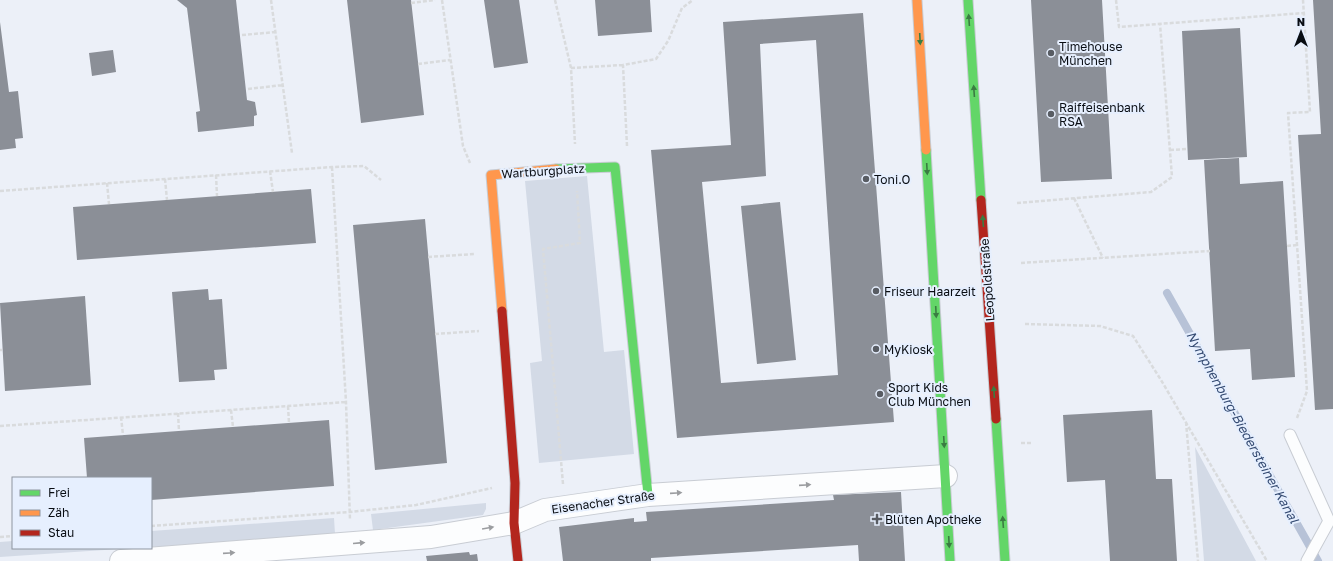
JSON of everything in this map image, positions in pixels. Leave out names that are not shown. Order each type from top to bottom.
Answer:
[{"type":"main road","points":[[918,0],[950,561]]},
{"type":"main road","name":"Leopoldstraße","points":[[968,0],[1005,561]]},
{"type":"main road","name":"Wartburgplatz","points":[[518,561],[514,523],[515,483],[491,175],[576,167],[615,167]]},
{"type":"main road","points":[[615,167],[648,495]]},
{"type":"street","name":"Eisenacher Straße","points":[[120,561],[431,537],[514,523],[545,510],[565,506],[648,495],[946,476]]},
{"type":"lane","points":[[1290,435],[1329,521],[1307,561]]},
{"type":"path","points":[[271,0],[292,153]]},
{"type":"path","points":[[411,3],[436,0]]},
{"type":"path","points":[[442,0],[462,146],[473,170]]},
{"type":"path","points":[[554,0],[571,68],[580,243],[543,249],[565,506]]},
{"type":"path","points":[[571,68],[623,65],[656,59],[668,41],[682,8],[693,0]]},
{"type":"path","points":[[1116,0],[1118,27],[1304,13]]},
{"type":"path","points":[[1290,435],[1307,391],[1288,113],[1310,112],[1303,0]]},
{"type":"path","points":[[1017,203],[1151,192],[1172,177],[1160,24]]},
{"type":"path","points":[[242,35],[276,32]]},
{"type":"path","points":[[418,64],[450,60]]},
{"type":"path","points":[[615,167],[628,145],[623,65]]},
{"type":"path","points":[[248,89],[283,86]]},
{"type":"path","points":[[1170,150],[1188,149]]},
{"type":"path","points":[[0,191],[270,171],[364,166],[381,180]]},
{"type":"path","points":[[332,167],[346,402],[351,544]]},
{"type":"path","points":[[270,171],[273,192]]},
{"type":"path","points":[[216,175],[217,196]]},
{"type":"path","points":[[165,179],[166,200]]},
{"type":"path","points":[[107,183],[109,204]]},
{"type":"path","points":[[1074,198],[1103,258]]},
{"type":"path","points":[[1287,246],[1297,245]]},
{"type":"path","points":[[1021,263],[1210,251]]},
{"type":"path","points":[[428,257],[497,252]]},
{"type":"path","points":[[1025,324],[1100,326],[1133,336],[1186,421],[1267,561]]},
{"type":"path","points":[[435,334],[503,330]]},
{"type":"path","points":[[0,426],[346,402]]},
{"type":"path","points":[[288,406],[289,423]]},
{"type":"path","points":[[231,410],[233,427]]},
{"type":"path","points":[[178,413],[179,431]]},
{"type":"path","points":[[121,418],[123,435]]},
{"type":"path","points":[[1186,421],[1198,561]]},
{"type":"path","points":[[152,526],[349,512],[416,505],[515,483]]},
{"type":"path","points":[[0,537],[12,536]]},
{"type":"shaded area","points":[[587,176],[604,352],[624,350],[634,454],[539,463],[530,363],[542,361],[525,181]]},
{"type":"shaded area","points":[[1195,447],[1256,561],[1204,561]]},
{"type":"shaded area","points":[[486,503],[486,509],[483,515],[373,530],[371,514]]},
{"type":"shaded area","points":[[334,518],[335,534],[152,547],[152,531]]},
{"type":"shaded area","points":[[12,541],[12,549],[119,549],[0,557],[0,542]]},
{"type":"building","points":[[177,0],[236,0],[247,100],[255,102],[257,115],[254,116],[254,126],[198,132],[196,112],[200,111],[187,8]]},
{"type":"building","points":[[347,0],[411,0],[424,115],[361,123]]},
{"type":"building","points":[[484,0],[519,0],[528,63],[494,68]]},
{"type":"building","points":[[595,0],[650,0],[652,32],[598,36]]},
{"type":"building","points":[[1031,0],[1102,0],[1112,179],[1041,182]]},
{"type":"building","points":[[1313,0],[1333,0],[1333,409],[1315,410],[1298,135],[1321,134]]},
{"type":"building","points":[[863,13],[894,422],[677,438],[651,150],[731,145],[723,22]],"holes":[[[816,40],[838,375],[721,383],[702,182],[766,176],[760,44]]]},
{"type":"building","points":[[0,22],[9,92],[18,91],[23,138],[15,139],[16,148],[0,150]]},
{"type":"building","points":[[1240,28],[1247,157],[1188,160],[1182,31]]},
{"type":"building","points":[[113,50],[116,72],[92,76],[89,53]]},
{"type":"building","points":[[1239,158],[1240,184],[1283,181],[1295,377],[1252,380],[1250,349],[1215,351],[1204,160]]},
{"type":"building","points":[[311,189],[316,243],[77,260],[73,207]]},
{"type":"building","points":[[780,202],[796,360],[757,364],[741,206]]},
{"type":"building","points":[[425,219],[447,463],[375,470],[353,225]]},
{"type":"building","points":[[208,289],[209,300],[222,299],[227,369],[214,370],[215,380],[179,382],[172,292]]},
{"type":"building","points":[[85,296],[91,385],[5,391],[0,303]]},
{"type":"building","points":[[1152,410],[1156,479],[1172,479],[1177,561],[1110,561],[1105,480],[1067,482],[1063,415]]},
{"type":"building","points":[[329,420],[334,486],[152,500],[152,477],[87,477],[84,438]]},
{"type":"building","points":[[901,492],[905,561],[859,561],[858,545],[651,558],[651,561],[563,561],[559,527],[634,518],[634,522],[647,521],[646,512],[834,500],[833,495]]},
{"type":"building","points":[[469,552],[470,555],[477,554],[478,561],[427,561],[426,556]]},
{"type":"waterway","name":"Nymphenburg-Biedersteiner Kanal","points":[[1167,293],[1318,561]]},
{"type":"traffic: fast","points":[[968,0],[981,200]]},
{"type":"traffic: fast","points":[[926,150],[950,561]]},
{"type":"traffic: fast","points":[[556,169],[615,167],[648,495]]},
{"type":"traffic: fast","points":[[996,419],[1005,561]]},
{"type":"traffic: slow","points":[[917,0],[926,150]]},
{"type":"traffic: slow","points":[[502,311],[491,175],[556,169]]},
{"type":"traffic: jam","points":[[981,200],[996,419]]},
{"type":"traffic: jam","points":[[502,311],[515,483],[514,523],[518,561]]},
{"type":"place","name":"Timehouse München","points":[[1051,53]]},
{"type":"place","name":"Raiffeisenbank RSA","points":[[1051,114]]},
{"type":"place","name":"Toni.O","points":[[866,179]]},
{"type":"place","name":"Friseur Haarzeit","points":[[876,291]]},
{"type":"place","name":"MyKiosk","points":[[876,349]]},
{"type":"place","name":"Sport Kids Club München","points":[[880,394]]},
{"type":"place","name":"Blüten Apotheke","points":[[877,519]]}]
